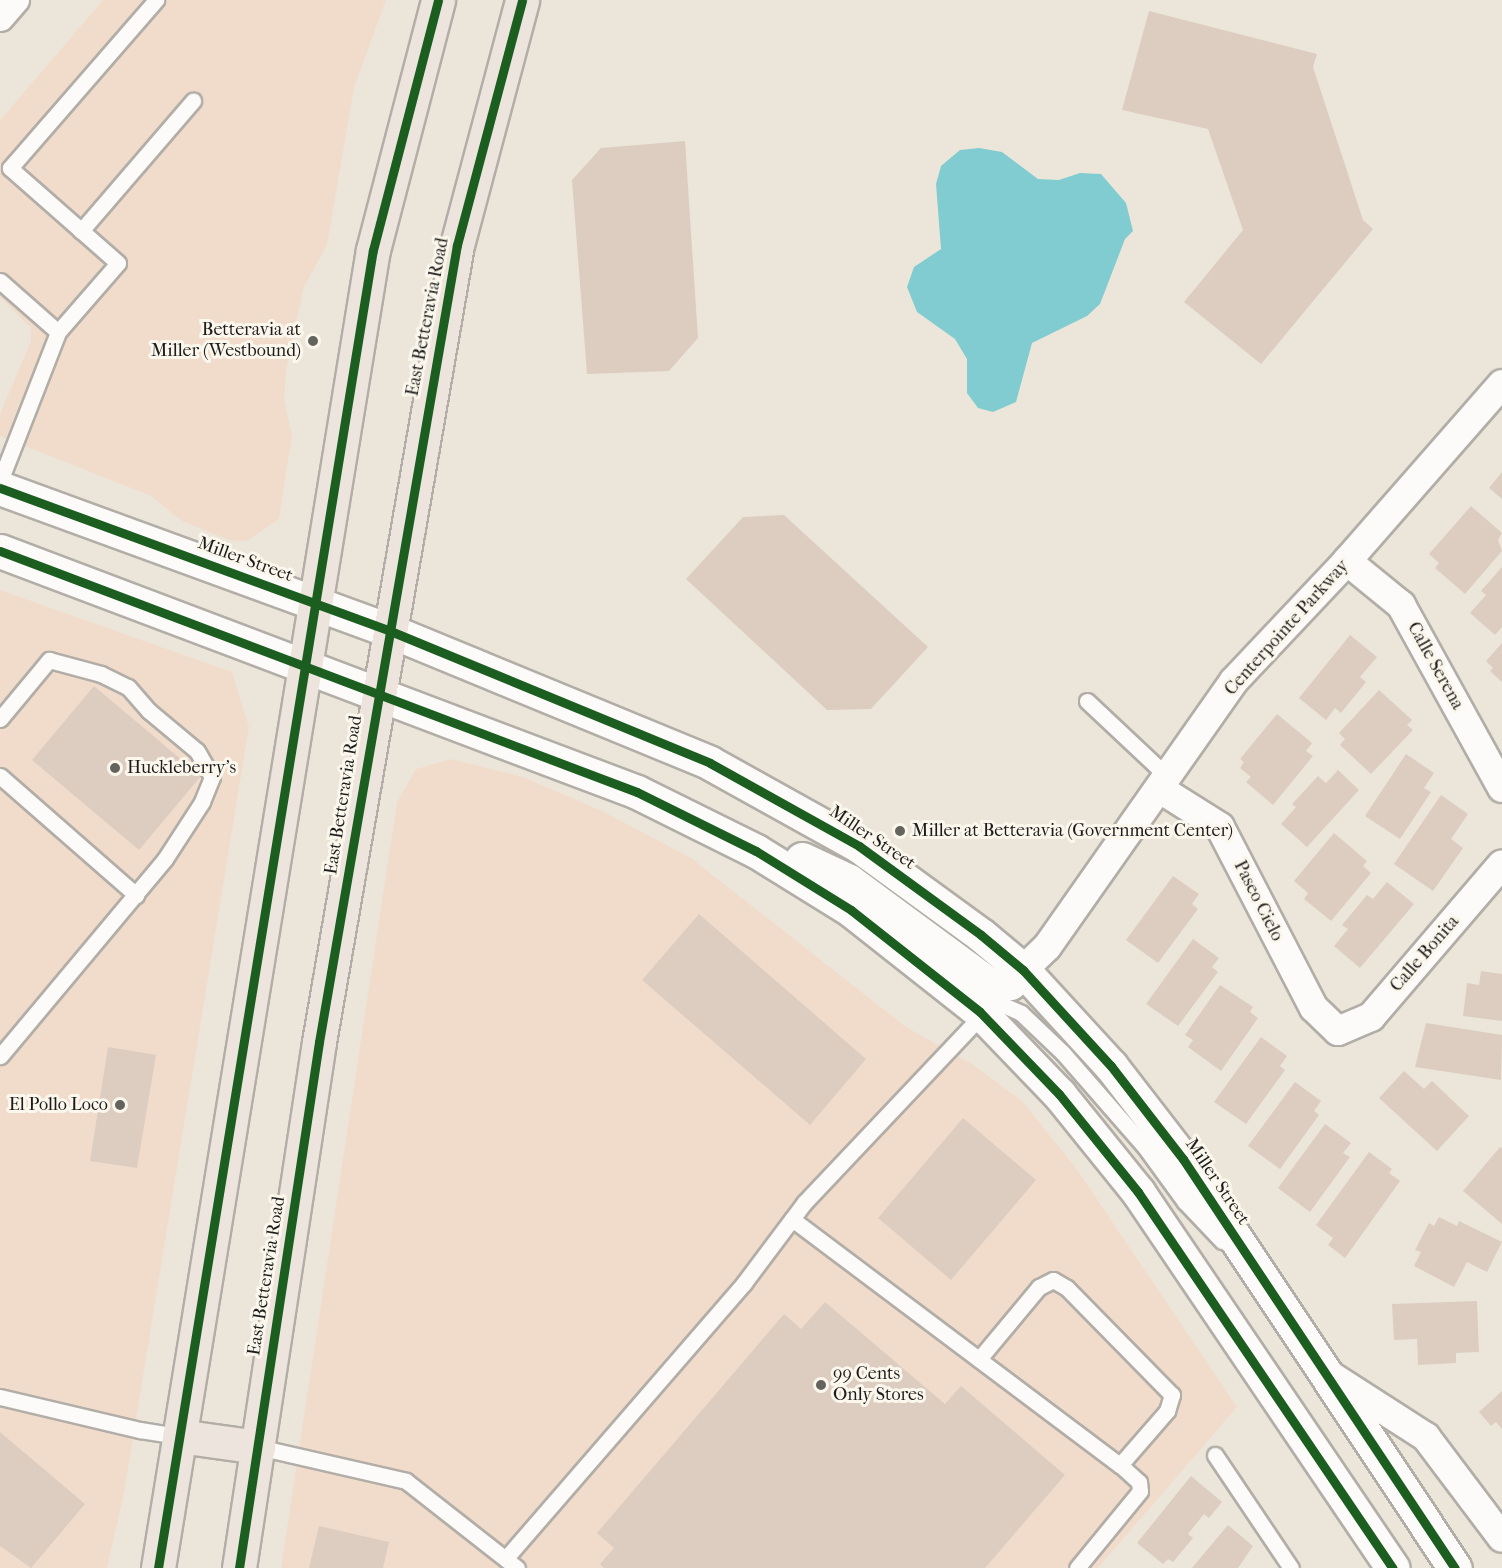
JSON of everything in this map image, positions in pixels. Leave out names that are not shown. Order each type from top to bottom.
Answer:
[{"type":"highway","points":[[158,1568],[373,250],[438,0]]},
{"type":"highway","name":"East Betteravia Road","points":[[239,1568],[319,1042],[388,630],[457,245],[522,0]]},
{"type":"highway","points":[[179,1436],[258,1447]]},
{"type":"street","points":[[0,17],[15,0]]},
{"type":"street","name":"Centerpointe Parkway","points":[[1023,970],[1047,947],[1234,681],[1347,561],[1502,384]]},
{"type":"street","name":"Miller Street","points":[[0,488],[388,630],[710,763],[773,795],[859,846],[1023,970],[1111,1066],[1183,1159],[1321,1370],[1455,1568]]},
{"type":"street","points":[[0,551],[637,792],[756,851],[851,910],[981,1012],[1059,1094],[1138,1192],[1393,1568]]},
{"type":"street","name":"Calle Serena","points":[[1347,561],[1401,605],[1502,788]]},
{"type":"street","name":"Paseo Cielo","points":[[1164,783],[1221,827],[1314,1008],[1338,1031]]},
{"type":"street","points":[[756,851],[804,860],[849,880],[990,985],[1010,983],[1023,970]]},
{"type":"street","name":"Calle Bonita","points":[[1338,1031],[1371,1017],[1502,864]]},
{"type":"street","name":"Miller Street","points":[[1321,1370],[1426,1437],[1502,1538]]},
{"type":"lane","points":[[0,481],[58,332],[118,264],[10,168],[156,0]]},
{"type":"lane","points":[[81,231],[193,101]]},
{"type":"lane","points":[[0,281],[58,332]]},
{"type":"lane","points":[[0,719],[49,660],[101,674],[128,687],[149,711],[197,751],[212,777],[202,802],[165,859],[0,1056]]},
{"type":"lane","points":[[1088,701],[1164,783]]},
{"type":"lane","points":[[0,776],[136,895]]},
{"type":"lane","name":"Miller Street","points":[[981,1012],[1001,1004],[1021,1013],[1063,1053],[1145,1147],[1185,1202],[1268,1289]]},
{"type":"lane","points":[[258,1447],[406,1481],[511,1563],[744,1282],[792,1219],[981,1012]]},
{"type":"lane","points":[[792,1219],[1120,1465],[1139,1482],[1140,1491],[1077,1568]]},
{"type":"lane","points":[[979,1359],[1039,1287],[1053,1280],[1067,1288],[1172,1395],[1167,1411],[1120,1465]]},
{"type":"lane","points":[[0,1396],[140,1430],[179,1436]]},
{"type":"lane","points":[[1215,1455],[1291,1568]]},
{"type":"shaded area","points":[[103,0],[386,0],[354,88],[327,245],[304,287],[287,365],[284,399],[292,436],[279,519],[247,541],[229,540],[182,521],[151,496],[0,436],[0,414],[31,341],[31,328],[0,297],[0,120]]},
{"type":"shaded area","points":[[0,590],[232,672],[249,727],[124,1493],[107,1568],[0,1568]]},
{"type":"shaded area","points":[[451,759],[523,777],[602,811],[691,858],[906,1027],[972,1064],[1022,1101],[1076,1168],[1237,1407],[1098,1568],[281,1568],[397,802],[416,769]]},
{"type":"water","points":[[979,148],[1002,152],[1038,179],[1059,180],[1080,173],[1101,174],[1126,203],[1133,231],[1125,239],[1100,304],[1087,316],[1032,343],[1016,402],[993,412],[978,408],[967,393],[967,359],[955,339],[917,312],[907,287],[914,267],[941,249],[936,184],[941,166],[960,150]]},
{"type":"building","points":[[1149,11],[1317,54],[1313,67],[1363,220],[1373,229],[1261,364],[1184,302],[1243,230],[1208,129],[1122,110]]},
{"type":"building","points":[[685,141],[698,338],[669,371],[587,374],[572,180],[601,148]]},
{"type":"building","points":[[1502,472],[1502,499],[1489,488]]},
{"type":"building","points":[[1471,506],[1502,533],[1498,540],[1502,551],[1465,594],[1435,568],[1439,563],[1429,554]]},
{"type":"building","points":[[784,515],[928,647],[871,709],[827,710],[686,579],[743,517]]},
{"type":"building","points":[[1502,567],[1502,627],[1495,635],[1470,613],[1486,595],[1481,591]]},
{"type":"building","points":[[1350,635],[1377,657],[1360,677],[1366,682],[1341,713],[1335,708],[1326,720],[1299,698]]},
{"type":"building","points":[[1502,643],[1502,682],[1490,671],[1493,668],[1486,661]]},
{"type":"building","points":[[94,686],[201,776],[139,850],[32,760]]},
{"type":"building","points":[[1379,690],[1412,720],[1407,725],[1413,730],[1371,774],[1340,745],[1345,739],[1339,733]]},
{"type":"building","points":[[1277,714],[1312,743],[1306,751],[1313,756],[1273,805],[1246,782],[1251,777],[1240,768],[1244,762],[1240,759]]},
{"type":"building","points":[[1406,754],[1434,773],[1424,788],[1431,792],[1400,839],[1365,816]]},
{"type":"building","points":[[1338,770],[1359,790],[1307,847],[1281,824],[1296,807],[1292,804],[1318,776],[1326,783]]},
{"type":"building","points":[[1441,795],[1468,814],[1451,839],[1463,848],[1433,891],[1394,864]]},
{"type":"building","points":[[1334,833],[1367,861],[1363,866],[1371,873],[1331,921],[1304,899],[1308,893],[1294,881]]},
{"type":"building","points":[[1173,876],[1199,894],[1192,904],[1198,909],[1158,963],[1126,940]]},
{"type":"building","points":[[1387,882],[1414,904],[1360,968],[1334,946],[1348,929],[1342,925],[1367,895],[1373,899]]},
{"type":"building","points":[[699,914],[866,1059],[810,1125],[642,980]]},
{"type":"building","points":[[1193,939],[1219,958],[1212,967],[1218,972],[1178,1026],[1146,1004]]},
{"type":"building","points":[[1481,971],[1502,974],[1502,1021],[1463,1016],[1467,983],[1479,985]]},
{"type":"building","points":[[1220,985],[1253,1007],[1250,1012],[1258,1018],[1221,1071],[1188,1047],[1193,1040],[1185,1035]]},
{"type":"building","points":[[1426,1023],[1502,1035],[1501,1080],[1415,1067]]},
{"type":"building","points":[[1261,1037],[1287,1056],[1280,1066],[1285,1070],[1246,1124],[1214,1102]]},
{"type":"building","points":[[108,1047],[156,1055],[137,1168],[90,1161]]},
{"type":"building","points":[[1404,1071],[1424,1089],[1432,1081],[1469,1116],[1437,1151],[1379,1098]]},
{"type":"building","points":[[1295,1082],[1321,1101],[1314,1111],[1319,1115],[1280,1169],[1248,1146]]},
{"type":"building","points":[[963,1118],[1036,1180],[951,1280],[878,1218]]},
{"type":"building","points":[[1325,1124],[1351,1143],[1343,1153],[1350,1157],[1310,1212],[1278,1188]]},
{"type":"building","points":[[1500,1147],[1502,1148],[1502,1224],[1463,1191]]},
{"type":"building","points":[[1369,1152],[1392,1169],[1389,1173],[1400,1181],[1345,1258],[1328,1245],[1333,1238],[1316,1225]]},
{"type":"building","points":[[1439,1217],[1457,1226],[1459,1221],[1502,1242],[1487,1272],[1467,1262],[1454,1287],[1414,1266],[1421,1252],[1415,1250],[1429,1223],[1434,1226]]},
{"type":"building","points":[[1477,1301],[1479,1352],[1456,1353],[1456,1363],[1418,1365],[1417,1339],[1394,1340],[1392,1304]]},
{"type":"building","points":[[825,1302],[945,1404],[961,1386],[1065,1475],[985,1568],[604,1568],[600,1564],[614,1548],[597,1533],[784,1314],[801,1329]]},
{"type":"building","points":[[1502,1391],[1502,1429],[1496,1422],[1491,1426],[1479,1412]]},
{"type":"building","points":[[0,1432],[85,1504],[31,1568],[0,1546]]},
{"type":"building","points":[[1191,1476],[1222,1502],[1209,1518],[1204,1514],[1188,1534],[1193,1538],[1173,1562],[1168,1559],[1163,1564],[1137,1543]]},
{"type":"building","points":[[1228,1525],[1253,1546],[1238,1568],[1192,1568]]},
{"type":"building","points":[[319,1526],[389,1542],[383,1568],[309,1568]]},
{"type":"cycle path","points":[[158,1568],[373,250],[438,0]]},
{"type":"cycle path","points":[[239,1568],[319,1042],[457,245],[522,0]]},
{"type":"cycle path","points":[[0,488],[388,630],[710,763],[859,846],[981,935],[1023,970],[1111,1066],[1183,1159],[1455,1568]]},
{"type":"cycle path","points":[[0,551],[637,792],[756,851],[851,910],[980,1012],[1059,1094],[1138,1192],[1393,1568]]},
{"type":"place","name":"Betteravia at Miller (Westbound)","points":[[313,341]]},
{"type":"place","name":"Huckleberry's","points":[[115,768]]},
{"type":"place","name":"Miller at Betteravia (Government Center)","points":[[900,831]]},
{"type":"place","name":"El Pollo Loco","points":[[120,1105]]},
{"type":"place","name":"99 Cents Only Stores","points":[[821,1385]]}]
